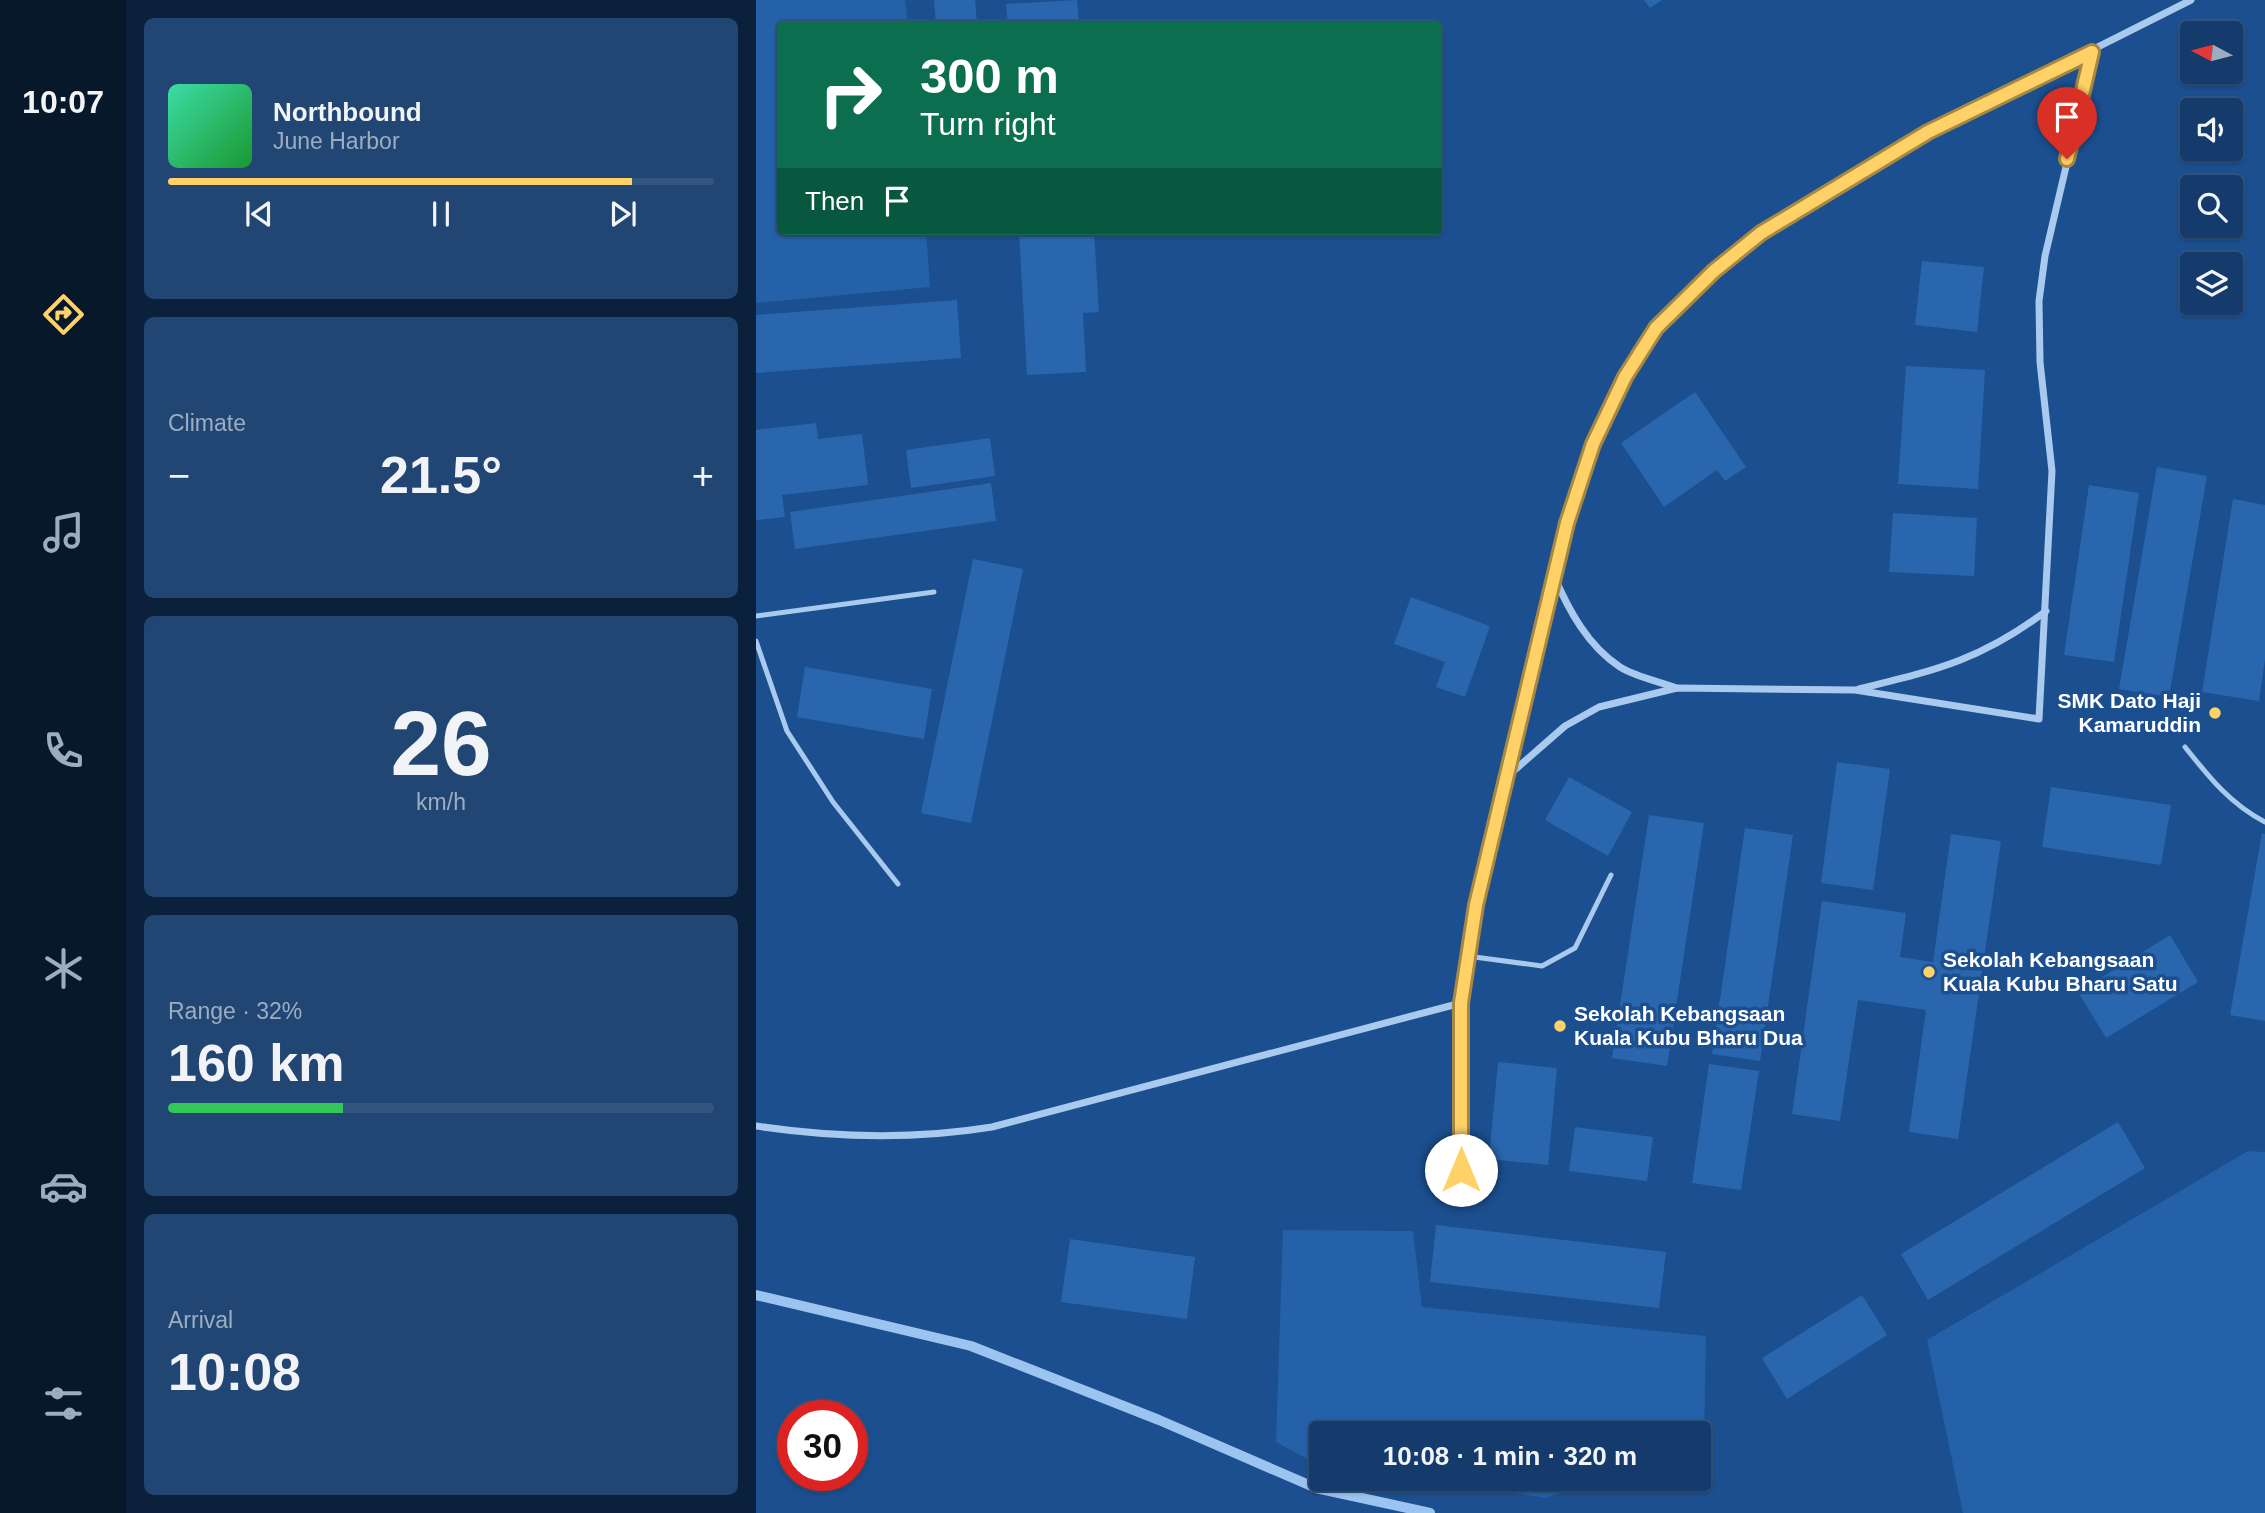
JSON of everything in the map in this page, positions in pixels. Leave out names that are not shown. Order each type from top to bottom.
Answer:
[{"type":"street","points":[[1461,1170],[1461,1003],[1476,905],[1509,774],[1553,575],[1593,444],[1625,377],[1656,328],[1714,271],[1761,233],[1928,132],[2191,0]]},
{"type":"street","points":[[1509,774],[1565,726],[1599,707],[1676,688],[1854,690],[2039,719],[2052,471],[2040,362],[2039,301],[2045,256],[2092,52]]},
{"type":"street","points":[[1553,575],[1568,610],[1598,649],[1622,668],[1676,688]]},
{"type":"street","points":[[1854,690],[1970,658],[2009,639],[2046,611]]},
{"type":"street","points":[[756,1126],[823,1136],[873,1137],[937,1136],[992,1127],[1461,1003]]},
{"type":"lane","points":[[756,616],[934,592]]},
{"type":"lane","points":[[756,641],[787,731],[834,802],[898,884]]},
{"type":"lane","points":[[2185,747],[2221,792],[2244,811],[2265,822]]},
{"type":"lane","points":[[1467,956],[1542,966],[1574,948],[1611,875]]},
{"type":"shaded area","points":[[756,0],[905,0],[908,21],[777,21],[777,235],[926,235],[930,287],[756,303]]},
{"type":"shaded area","points":[[2248,1151],[2265,1152],[2265,1513],[1963,1513],[1927,1340]]},
{"type":"shaded area","points":[[1283,1230],[1413,1231],[1422,1307],[1706,1336],[1704,1421],[1309,1421],[1309,1460],[1276,1442]]},
{"type":"shaded area","points":[[1501,1491],[1565,1491],[1546,1498]]},
{"type":"building","points":[[934,0],[975,0],[977,21],[936,21]]},
{"type":"building","points":[[1077,0],[1079,21],[1008,21],[1006,4]]},
{"type":"building","points":[[1644,0],[1662,0],[1650,8]]},
{"type":"building","points":[[1019,235],[1094,235],[1099,312],[1083,313],[1086,372],[1027,375]]},
{"type":"building","points":[[1922,261],[1984,267],[1977,332],[1915,325]]},
{"type":"building","points":[[957,300],[961,358],[756,373],[756,315]]},
{"type":"building","points":[[1906,366],[1985,370],[1978,489],[1898,484]]},
{"type":"building","points":[[1695,392],[1746,467],[1725,481],[1717,470],[1664,507],[1621,443]]},
{"type":"building","points":[[816,423],[818,439],[862,434],[868,485],[782,495],[785,517],[756,520],[756,430]]},
{"type":"building","points":[[990,438],[995,476],[911,488],[906,450]]},
{"type":"building","points":[[2157,467],[2207,476],[2169,697],[2119,689]]},
{"type":"building","points":[[991,483],[996,521],[795,549],[790,512]]},
{"type":"building","points":[[2089,485],[2139,493],[2114,662],[2064,655]]},
{"type":"building","points":[[2233,499],[2265,505],[2265,659],[2259,701],[2202,692]]},
{"type":"building","points":[[1893,513],[1977,518],[1974,576],[1889,572]]},
{"type":"building","points":[[973,559],[1023,569],[971,823],[921,813]]},
{"type":"building","points":[[1411,597],[1490,626],[1465,697],[1436,687],[1445,662],[1394,644]]},
{"type":"building","points":[[805,667],[932,689],[924,739],[797,717]]},
{"type":"building","points":[[1837,762],[1890,769],[1873,890],[1821,883]]},
{"type":"building","points":[[1569,777],[1632,812],[1608,856],[1545,820]]},
{"type":"building","points":[[2051,787],[2171,805],[2161,865],[2042,847]]},
{"type":"building","points":[[1649,815],[1704,823],[1667,1066],[1612,1058]]},
{"type":"building","points":[[1745,828],[1793,835],[1760,1061],[1712,1054]]},
{"type":"building","points":[[2262,833],[2265,834],[2265,1021],[2230,1015]]},
{"type":"building","points":[[1951,834],[2001,841],[1958,1139],[1909,1132],[1926,1010],[1858,1000],[1840,1121],[1792,1114],[1822,901],[1906,913],[1900,957],[1933,962]]},
{"type":"building","points":[[2170,935],[2198,982],[2106,1038],[2078,992]]},
{"type":"building","points":[[1498,1062],[1557,1068],[1548,1165],[1489,1159]]},
{"type":"building","points":[[1709,1064],[1759,1071],[1741,1190],[1692,1183]]},
{"type":"building","points":[[2118,1122],[2145,1168],[1928,1300],[1901,1254]]},
{"type":"building","points":[[1575,1127],[1653,1137],[1647,1181],[1569,1171]]},
{"type":"building","points":[[1436,1225],[1666,1252],[1659,1308],[1430,1282]]},
{"type":"building","points":[[1070,1239],[1195,1257],[1187,1319],[1061,1302]]},
{"type":"building","points":[[1862,1295],[1887,1335],[1787,1399],[1762,1358]]},
{"type":"waterway","points":[[756,1295],[971,1346],[1159,1420],[1316,1488],[1430,1513]]},
{"type":"place","name":"SMK Dato Haji Kamaruddin","points":[[2215,713]]},
{"type":"place","name":"Sekolah Kebangsaan Kuala Kubu Bharu Satu","points":[[1929,972]]},
{"type":"place","name":"Sekolah Kebangsaan Kuala Kubu Bharu Dua","points":[[1560,1026]]},
{"type":"route","points":[[1461,1170],[1461,1003],[1476,905],[1567,523],[1593,444],[1625,377],[1656,328],[1714,271],[1761,233],[1928,132],[2092,52],[2067,159]]}]
